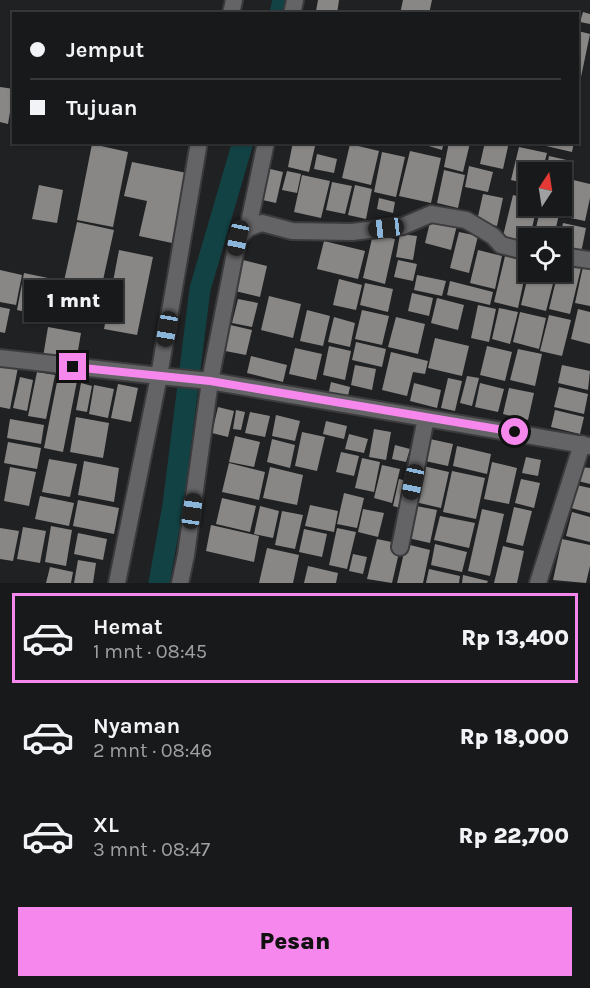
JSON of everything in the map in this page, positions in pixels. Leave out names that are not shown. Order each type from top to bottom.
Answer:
[{"type":"street","points":[[117,583],[164,377],[199,144]]},
{"type":"street","points":[[248,228],[266,144]]},
{"type":"street","points":[[180,583],[186,555],[205,381],[238,238],[248,228],[262,223],[292,231],[352,232],[403,226],[431,214],[466,220],[493,236],[501,245],[518,249]]},
{"type":"street","points":[[572,258],[590,260]]},
{"type":"street","points":[[0,358],[205,381],[586,445],[538,583]]},
{"type":"street","points":[[400,546],[426,418]]},
{"type":"building","points":[[318,0],[339,0],[337,12],[316,11]]},
{"type":"building","points":[[403,0],[432,0],[429,12],[400,12]]},
{"type":"building","points":[[583,12],[590,14],[590,24],[580,22]]},
{"type":"building","points":[[579,31],[590,34],[581,77],[579,77]]},
{"type":"building","points":[[0,87],[12,89],[8,124],[0,122]]},
{"type":"building","points":[[92,144],[128,152],[113,227],[77,220]]},
{"type":"building","points":[[293,144],[316,144],[309,172],[288,167]]},
{"type":"building","points":[[350,144],[379,151],[371,185],[342,178]]},
{"type":"building","points":[[422,144],[444,144],[442,150]]},
{"type":"building","points":[[449,144],[470,144],[463,172],[444,167]]},
{"type":"building","points":[[485,144],[509,144],[503,169],[480,164]]},
{"type":"building","points":[[546,144],[574,144],[572,152],[546,146]]},
{"type":"building","points":[[519,147],[547,153],[545,162],[518,162],[518,182],[511,180]]},
{"type":"building","points":[[410,151],[441,158],[431,203],[399,196]]},
{"type":"building","points":[[382,152],[405,157],[396,197],[374,192]]},
{"type":"building","points":[[317,154],[337,159],[334,173],[314,169]]},
{"type":"building","points":[[549,156],[571,161],[571,162],[548,162]]},
{"type":"building","points":[[132,162],[187,173],[172,243],[139,236],[147,201],[124,196]]},
{"type":"building","points":[[469,166],[493,172],[488,192],[465,187]]},
{"type":"building","points":[[266,168],[283,172],[276,203],[258,199]]},
{"type":"building","points":[[444,170],[465,175],[458,208],[437,203]]},
{"type":"building","points":[[287,171],[301,174],[297,193],[282,190]]},
{"type":"building","points":[[302,175],[330,181],[321,218],[294,212]]},
{"type":"building","points":[[572,180],[590,184],[590,198],[585,221],[561,216],[572,216]]},
{"type":"building","points":[[332,182],[352,186],[345,214],[326,210]]},
{"type":"building","points":[[39,185],[63,190],[57,223],[32,219]]},
{"type":"building","points":[[355,185],[372,189],[366,219],[348,215]]},
{"type":"building","points":[[483,194],[503,198],[497,226],[477,221]]},
{"type":"building","points":[[513,195],[518,196],[518,216],[535,216],[532,228],[518,228],[518,244],[502,240]]},
{"type":"building","points":[[379,198],[395,202],[393,213],[377,209]]},
{"type":"building","points":[[539,216],[559,216],[556,228],[536,228]]},
{"type":"building","points":[[431,218],[457,225],[451,250],[425,243]]},
{"type":"building","points":[[77,222],[114,230],[96,312],[59,304]]},
{"type":"building","points":[[563,223],[586,228],[581,253],[572,251],[572,228],[562,228]]},
{"type":"building","points":[[459,232],[478,236],[469,273],[450,268]]},
{"type":"building","points":[[373,234],[395,239],[385,284],[363,278]]},
{"type":"building","points":[[400,234],[417,236],[413,260],[396,257]]},
{"type":"building","points":[[324,241],[365,251],[358,279],[317,269]]},
{"type":"building","points":[[119,250],[153,257],[137,335],[104,329]]},
{"type":"building","points":[[478,250],[502,256],[495,289],[470,283]]},
{"type":"building","points":[[505,256],[518,259],[518,282],[524,282],[518,308],[494,302]]},
{"type":"building","points":[[243,260],[267,266],[260,297],[235,291]]},
{"type":"building","points":[[398,260],[417,264],[413,281],[394,277]]},
{"type":"building","points":[[584,262],[590,264],[590,306],[575,303]]},
{"type":"building","points":[[572,266],[581,268],[570,314],[549,309],[556,282],[572,282]]},
{"type":"building","points":[[0,270],[22,275],[16,305],[0,302]]},
{"type":"building","points":[[24,273],[48,278],[41,315],[17,310]]},
{"type":"building","points":[[417,275],[446,281],[442,296],[414,290]]},
{"type":"building","points":[[339,279],[362,285],[356,310],[333,305]]},
{"type":"building","points":[[450,281],[493,292],[490,305],[447,295]]},
{"type":"building","points":[[527,282],[553,282],[546,311],[521,305]]},
{"type":"building","points":[[365,283],[393,289],[388,312],[360,305]]},
{"type":"building","points":[[412,293],[433,298],[429,316],[408,311]]},
{"type":"building","points":[[269,296],[301,304],[293,338],[261,330]]},
{"type":"building","points":[[437,298],[464,305],[458,330],[431,323]]},
{"type":"building","points":[[238,299],[258,303],[252,327],[232,323]]},
{"type":"building","points":[[478,305],[496,309],[489,342],[471,338]]},
{"type":"building","points":[[0,307],[10,309],[5,333],[0,332]]},
{"type":"building","points":[[499,308],[518,312],[510,344],[492,339]]},
{"type":"building","points":[[578,309],[590,312],[590,344],[571,339]]},
{"type":"building","points":[[307,310],[330,316],[323,346],[300,341]]},
{"type":"building","points":[[362,310],[389,316],[382,345],[355,339]]},
{"type":"building","points":[[520,312],[546,318],[539,349],[513,342]]},
{"type":"building","points":[[549,315],[571,320],[562,356],[540,351]]},
{"type":"building","points":[[334,317],[355,323],[350,347],[328,342]]},
{"type":"building","points":[[396,317],[425,324],[418,354],[388,347]]},
{"type":"building","points":[[226,324],[252,330],[246,355],[220,350]]},
{"type":"building","points":[[48,327],[81,333],[76,362],[43,357]]},
{"type":"building","points":[[435,338],[469,346],[462,376],[428,368]]},
{"type":"building","points":[[356,342],[386,349],[382,367],[352,360]]},
{"type":"building","points":[[329,346],[351,351],[345,380],[323,375]]},
{"type":"building","points":[[487,346],[512,352],[505,381],[480,375]]},
{"type":"building","points":[[295,348],[322,354],[316,380],[289,374]]},
{"type":"building","points":[[518,349],[542,354],[535,386],[510,380]]},
{"type":"building","points":[[391,352],[428,361],[425,374],[413,372],[407,396],[382,390]]},
{"type":"building","points":[[251,356],[287,365],[283,382],[247,373]]},
{"type":"building","points":[[0,364],[18,367],[10,409],[0,407]]},
{"type":"building","points":[[355,365],[376,369],[372,390],[351,385]]},
{"type":"building","points":[[562,365],[590,371],[588,390],[558,383]]},
{"type":"building","points":[[37,372],[55,375],[46,419],[28,416]]},
{"type":"building","points":[[467,376],[479,378],[472,406],[460,403]]},
{"type":"building","points":[[20,377],[33,380],[27,411],[13,408]]},
{"type":"building","points":[[58,377],[77,381],[63,452],[44,448]]},
{"type":"building","points":[[448,378],[462,381],[455,411],[441,408]]},
{"type":"building","points":[[331,382],[350,387],[345,409],[326,405]]},
{"type":"building","points":[[81,383],[92,386],[87,412],[76,410]]},
{"type":"building","points":[[414,383],[441,390],[437,408],[410,401]]},
{"type":"building","points":[[480,383],[504,389],[498,412],[475,407]]},
{"type":"building","points":[[118,384],[138,388],[131,422],[111,418]]},
{"type":"building","points":[[94,385],[114,389],[108,418],[89,414]]},
{"type":"building","points":[[559,387],[588,394],[584,414],[554,407]]},
{"type":"building","points":[[509,388],[534,393],[528,420],[503,414]]},
{"type":"building","points":[[218,407],[234,411],[228,437],[212,433]]},
{"type":"building","points":[[236,410],[245,412],[241,430],[233,429]]},
{"type":"building","points":[[555,410],[584,417],[580,434],[551,427]]},
{"type":"building","points":[[250,412],[270,416],[265,437],[245,433]]},
{"type":"building","points":[[276,415],[300,421],[295,441],[272,436]]},
{"type":"building","points":[[76,417],[109,423],[103,458],[70,452]]},
{"type":"building","points":[[10,419],[44,425],[41,444],[7,438]]},
{"type":"building","points":[[326,421],[347,426],[344,439],[323,434]]},
{"type":"building","points":[[374,429],[391,432],[386,460],[369,457]]},
{"type":"building","points":[[302,432],[325,437],[317,471],[295,466]]},
{"type":"building","points":[[349,434],[368,439],[364,453],[345,449]]},
{"type":"building","points":[[235,436],[260,442],[254,467],[229,462]]},
{"type":"building","points":[[272,439],[295,445],[290,468],[267,462]]},
{"type":"building","points":[[430,439],[453,444],[448,466],[425,461]]},
{"type":"building","points":[[8,442],[41,448],[37,469],[4,463]]},
{"type":"building","points":[[395,445],[410,449],[406,462],[392,459]]},
{"type":"building","points":[[457,446],[491,454],[487,474],[453,466]]},
{"type":"building","points":[[341,452],[359,456],[354,476],[336,472]]},
{"type":"building","points":[[526,457],[541,460],[538,476],[522,473]]},
{"type":"building","points":[[362,458],[380,462],[374,492],[355,488]]},
{"type":"building","points":[[49,459],[77,464],[70,497],[42,492]]},
{"type":"building","points":[[84,461],[119,468],[114,502],[78,495]]},
{"type":"building","points":[[492,462],[517,468],[509,504],[484,499]]},
{"type":"building","points":[[229,463],[265,472],[259,500],[222,492]]},
{"type":"building","points":[[382,465],[400,469],[392,503],[374,498]]},
{"type":"building","points":[[423,466],[449,472],[441,508],[415,502]]},
{"type":"building","points":[[10,467],[36,472],[29,506],[4,501]]},
{"type":"building","points":[[270,467],[303,475],[297,505],[263,498]]},
{"type":"building","points":[[581,467],[590,468],[590,484],[578,481]]},
{"type":"building","points":[[452,471],[485,478],[476,519],[443,512]]},
{"type":"building","points":[[399,479],[415,483],[408,510],[393,506]]},
{"type":"building","points":[[521,479],[540,483],[534,508],[515,503]]},
{"type":"building","points":[[576,485],[590,488],[590,513],[571,508]]},
{"type":"building","points":[[344,493],[364,498],[357,528],[337,524]]},
{"type":"building","points":[[40,496],[74,503],[69,526],[35,519]]},
{"type":"building","points":[[222,498],[256,506],[250,532],[216,524]]},
{"type":"building","points":[[78,500],[119,508],[114,534],[73,526]]},
{"type":"building","points":[[310,505],[338,511],[334,532],[305,526]]},
{"type":"building","points":[[260,506],[279,511],[273,538],[254,534]]},
{"type":"building","points":[[416,506],[437,510],[430,543],[408,538]]},
{"type":"building","points":[[514,507],[532,511],[523,546],[506,542]]},
{"type":"building","points":[[363,509],[384,513],[378,537],[358,532]]},
{"type":"building","points":[[482,509],[504,514],[490,576],[468,571]]},
{"type":"building","points":[[282,511],[303,515],[295,549],[275,545]]},
{"type":"building","points":[[572,512],[590,517],[590,542],[566,536]]},
{"type":"building","points":[[440,516],[475,523],[469,548],[434,540]]},
{"type":"building","points":[[211,525],[259,536],[254,562],[206,551]]},
{"type":"building","points":[[51,526],[72,530],[66,566],[45,562]]},
{"type":"building","points":[[23,527],[46,531],[40,563],[17,559]]},
{"type":"building","points":[[0,528],[19,531],[13,561],[0,559]]},
{"type":"building","points":[[337,528],[356,532],[347,569],[329,565]]},
{"type":"building","points":[[304,529],[327,534],[322,557],[299,552]]},
{"type":"building","points":[[78,533],[107,539],[103,560],[74,554]]},
{"type":"building","points":[[377,539],[401,544],[392,583],[367,579]]},
{"type":"building","points":[[562,539],[590,545],[590,566],[586,583],[553,580]]},
{"type":"building","points":[[406,544],[430,550],[423,583],[397,583]]},
{"type":"building","points":[[435,544],[467,552],[462,572],[431,565]]},
{"type":"building","points":[[503,546],[524,551],[517,583],[494,583]]},
{"type":"building","points":[[267,548],[299,555],[293,583],[259,583]]},
{"type":"building","points":[[353,554],[367,557],[363,574],[349,571]]},
{"type":"building","points":[[78,560],[96,563],[93,583],[74,583]]},
{"type":"building","points":[[308,566],[338,573],[336,583],[304,583]]},
{"type":"building","points":[[50,567],[73,572],[71,583],[46,583]]},
{"type":"building","points":[[429,569],[460,576],[459,583],[426,583]]},
{"type":"building","points":[[463,575],[488,581],[487,583],[462,583]]},
{"type":"waterway","points":[[280,12],[283,0]]},
{"type":"waterway","points":[[159,583],[173,505],[200,289],[242,144]]},
{"type":"route","points":[[73,367],[210,381],[515,432]]}]
